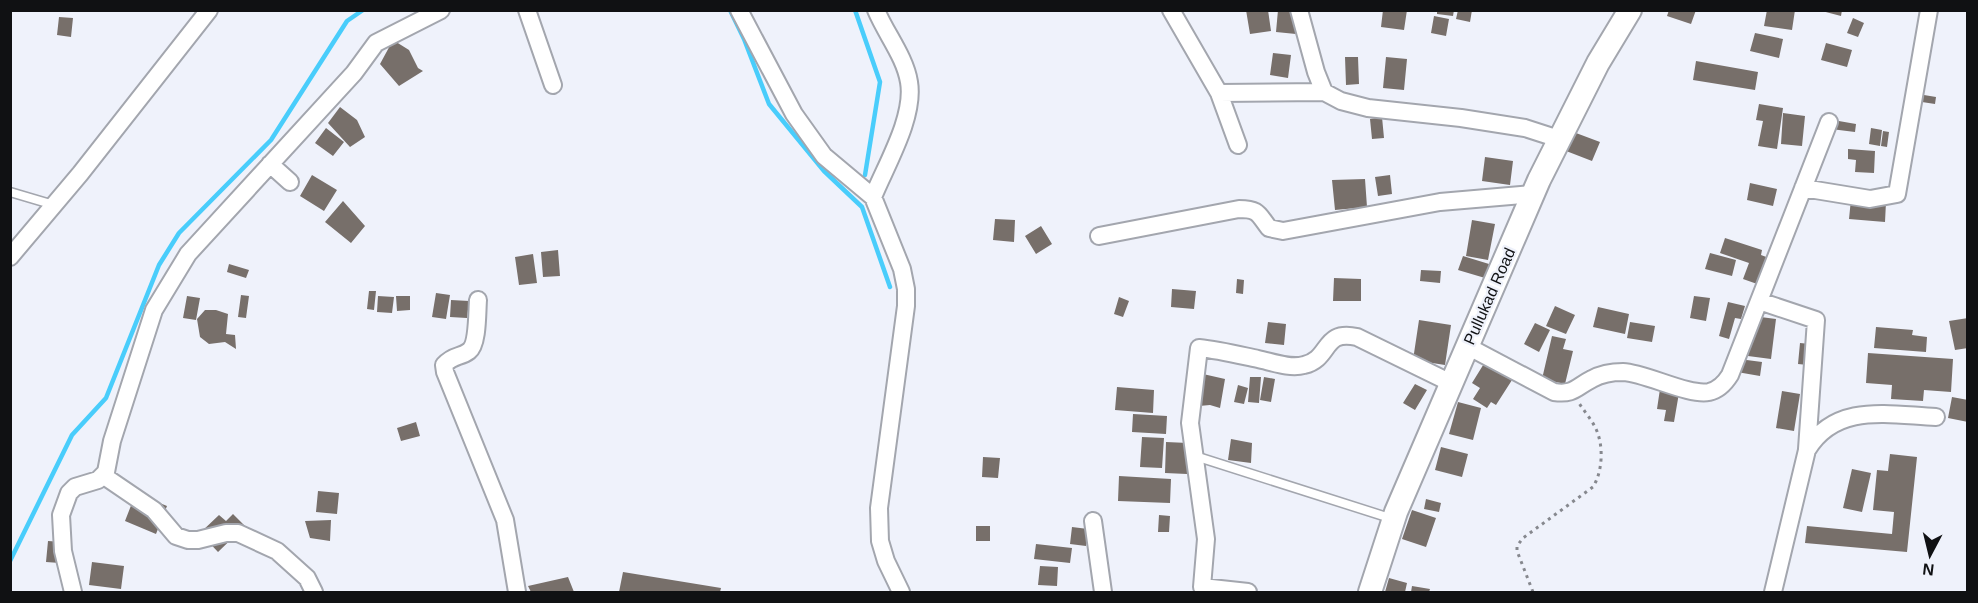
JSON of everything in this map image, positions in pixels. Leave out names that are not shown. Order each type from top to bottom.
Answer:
[{"type":"street","points":[[10,257],[210,10]]},
{"type":"street","points":[[73,592],[63,551],[61,515],[69,493],[75,486],[98,480],[104,476],[112,441],[154,310],[188,254],[354,73],[376,43],[441,10]]},
{"type":"street","points":[[527,10],[553,84]]},
{"type":"street","points":[[740,10],[794,114],[824,156],[873,197],[902,269],[906,289],[906,306],[879,508],[880,541],[886,561],[902,592]]},
{"type":"street","points":[[873,197],[903,127],[909,103],[909,82],[906,73],[899,54],[876,10]]},
{"type":"street","points":[[1171,10],[1219,93],[1238,145]]},
{"type":"street","points":[[1299,10],[1316,72],[1324,92]]},
{"type":"street","name":"Pullukad Road","points":[[1370,592],[1394,519],[1533,194],[1598,63],[1630,10]]},
{"type":"street","points":[[1803,188],[1870,199],[1896,194],[1929,10]]},
{"type":"street","points":[[1219,93],[1324,92],[1341,101],[1368,108],[1461,118],[1525,128],[1559,139]]},
{"type":"street","points":[[1467,346],[1554,392],[1572,393],[1593,378],[1625,372],[1694,391],[1706,393],[1716,390],[1730,375],[1829,122]]},
{"type":"street","points":[[270,164],[290,182]]},
{"type":"street","points":[[1099,236],[1239,209],[1252,209],[1258,212],[1269,228],[1283,231],[1440,202],[1533,194]]},
{"type":"street","points":[[478,300],[474,345],[468,352],[450,358],[444,365],[505,520],[517,592]]},
{"type":"street","points":[[1759,301],[1816,320],[1806,450],[1773,592]]},
{"type":"street","points":[[1248,592],[1201,590],[1206,539],[1190,423],[1199,348],[1285,365],[1305,365],[1319,357],[1338,336],[1348,335],[1357,337],[1451,383]]},
{"type":"street","points":[[1806,450],[1813,439],[1823,431],[1842,419],[1854,415],[1936,417]]},
{"type":"street","points":[[104,476],[154,510],[176,536],[198,540],[226,533],[238,533],[277,551],[308,578],[314,592]]},
{"type":"street","points":[[1093,521],[1103,592]]},
{"type":"lane","points":[[10,192],[54,205]]},
{"type":"lane","points":[[1195,456],[1394,519]]},
{"type":"path","points":[[1533,592],[1517,546],[1523,538],[1593,487],[1599,477],[1602,461],[1597,429],[1572,393]]},
{"type":"building","points":[[1246,10],[1268,10],[1271,31],[1250,34]]},
{"type":"building","points":[[1278,10],[1298,10],[1296,34],[1276,32]]},
{"type":"building","points":[[1383,10],[1407,10],[1404,30],[1381,27]]},
{"type":"building","points":[[1437,10],[1454,10],[1453,16],[1437,14]]},
{"type":"building","points":[[1458,10],[1472,10],[1470,22],[1456,19]]},
{"type":"building","points":[[1669,10],[1696,10],[1691,24],[1667,16]]},
{"type":"building","points":[[1767,10],[1795,10],[1792,30],[1764,26]]},
{"type":"building","points":[[1818,10],[1842,10],[1841,16]]},
{"type":"building","points":[[1434,16],[1449,19],[1446,36],[1431,33]]},
{"type":"building","points":[[59,17],[73,18],[71,37],[57,35]]},
{"type":"building","points":[[1853,18],[1864,23],[1858,37],[1847,33]]},
{"type":"building","points":[[1755,33],[1783,39],[1779,58],[1750,51]]},
{"type":"building","points":[[393,40],[409,50],[418,68],[423,71],[399,86],[380,64]]},
{"type":"building","points":[[1826,43],[1852,50],[1847,67],[1821,60]]},
{"type":"building","points":[[1273,53],[1291,55],[1288,78],[1270,75]]},
{"type":"building","points":[[1345,57],[1358,57],[1359,84],[1346,85]]},
{"type":"building","points":[[1386,57],[1407,59],[1404,90],[1383,88]]},
{"type":"building","points":[[1696,61],[1758,72],[1755,90],[1693,80]]},
{"type":"building","points":[[1924,95],[1936,97],[1935,104],[1922,102]]},
{"type":"building","points":[[1759,104],[1783,108],[1777,149],[1758,146],[1763,121],[1756,120]]},
{"type":"building","points":[[340,107],[357,120],[365,137],[350,147],[328,123]]},
{"type":"building","points":[[1783,113],[1805,116],[1802,146],[1781,144]]},
{"type":"building","points":[[1382,117],[1384,138],[1372,139],[1370,119]]},
{"type":"building","points":[[1833,120],[1856,124],[1855,132],[1831,129]]},
{"type":"building","points":[[326,128],[344,142],[333,156],[315,143]]},
{"type":"building","points":[[1871,128],[1882,130],[1880,146],[1869,144]]},
{"type":"building","points":[[1568,130],[1600,142],[1592,161],[1561,149]]},
{"type":"building","points":[[1883,131],[1889,132],[1887,147],[1881,146]]},
{"type":"building","points":[[1848,149],[1875,151],[1874,173],[1855,172],[1856,160],[1848,159]]},
{"type":"building","points":[[1485,157],[1513,161],[1510,185],[1482,181]]},
{"type":"building","points":[[312,175],[337,190],[324,211],[300,196]]},
{"type":"building","points":[[1390,175],[1392,194],[1378,196],[1375,177]]},
{"type":"building","points":[[1365,179],[1367,207],[1335,210],[1332,180]]},
{"type":"building","points":[[1750,183],[1777,189],[1773,206],[1747,200]]},
{"type":"building","points":[[1851,199],[1886,202],[1885,222],[1849,219]]},
{"type":"building","points":[[343,201],[365,226],[351,243],[325,222]]},
{"type":"building","points":[[995,219],[1015,220],[1014,242],[993,240]]},
{"type":"building","points":[[1472,220],[1495,224],[1488,260],[1466,256]]},
{"type":"building","points":[[1041,226],[1052,244],[1036,254],[1025,236]]},
{"type":"building","points":[[1725,238],[1762,250],[1761,255],[1769,258],[1760,285],[1743,279],[1749,263],[1720,253]]},
{"type":"building","points":[[558,250],[560,276],[543,277],[541,252]]},
{"type":"building","points":[[1710,253],[1736,260],[1732,276],[1705,269]]},
{"type":"building","points":[[533,254],[537,283],[519,285],[515,257]]},
{"type":"building","points":[[1463,256],[1489,264],[1485,278],[1458,270]]},
{"type":"building","points":[[229,264],[249,270],[246,278],[227,272]]},
{"type":"building","points":[[1421,270],[1441,271],[1440,283],[1420,281]]},
{"type":"building","points":[[1334,278],[1361,279],[1361,301],[1333,301]]},
{"type":"building","points":[[1237,279],[1244,280],[1243,294],[1236,293]]},
{"type":"building","points":[[1172,289],[1196,291],[1194,309],[1171,307]]},
{"type":"building","points":[[369,291],[376,291],[374,310],[367,309]]},
{"type":"building","points":[[436,293],[450,295],[446,319],[432,317]]},
{"type":"building","points":[[241,295],[249,296],[246,318],[238,317]]},
{"type":"building","points":[[187,296],[200,298],[196,320],[183,318]]},
{"type":"building","points":[[378,296],[394,297],[392,313],[377,312]]},
{"type":"building","points":[[396,296],[410,296],[410,310],[397,311]]},
{"type":"building","points":[[1694,296],[1710,298],[1706,321],[1690,318]]},
{"type":"building","points":[[1119,297],[1129,301],[1123,317],[1114,314]]},
{"type":"building","points":[[451,300],[469,301],[467,318],[450,317]]},
{"type":"building","points":[[1728,302],[1745,306],[1741,319],[1735,318],[1729,339],[1719,336]]},
{"type":"building","points":[[1555,306],[1575,315],[1566,334],[1546,326]]},
{"type":"building","points":[[1598,307],[1629,314],[1625,334],[1593,327]]},
{"type":"building","points":[[205,310],[216,310],[228,314],[226,334],[235,335],[236,349],[225,342],[209,344],[200,337],[197,319]]},
{"type":"building","points":[[1753,316],[1776,319],[1771,359],[1748,356]]},
{"type":"building","points":[[1968,318],[1968,348],[1955,350],[1949,321]]},
{"type":"building","points":[[1419,320],[1451,325],[1445,365],[1413,360]]},
{"type":"building","points":[[1268,322],[1286,324],[1284,345],[1265,343]]},
{"type":"building","points":[[1630,322],[1655,326],[1652,342],[1627,338]]},
{"type":"building","points":[[1535,323],[1550,330],[1539,352],[1524,344]]},
{"type":"building","points":[[1876,327],[1913,330],[1912,335],[1927,337],[1926,352],[1874,348]]},
{"type":"building","points":[[1552,336],[1566,339],[1563,349],[1573,351],[1565,384],[1542,379]]},
{"type":"building","points":[[1800,343],[1820,345],[1818,366],[1798,364]]},
{"type":"building","points":[[1868,353],[1953,359],[1951,392],[1924,390],[1923,401],[1891,399],[1892,385],[1866,383]]},
{"type":"building","points":[[1739,359],[1762,362],[1760,376],[1737,372]]},
{"type":"building","points":[[1485,362],[1512,380],[1496,405],[1491,402],[1487,408],[1473,399],[1480,388],[1472,383]]},
{"type":"building","points":[[1203,374],[1225,379],[1220,408],[1210,405],[1199,406]]},
{"type":"building","points":[[1250,377],[1261,377],[1259,403],[1248,402]]},
{"type":"building","points":[[1264,377],[1275,379],[1271,402],[1260,400]]},
{"type":"building","points":[[1415,384],[1427,390],[1415,410],[1403,403]]},
{"type":"building","points":[[1238,385],[1248,388],[1244,404],[1234,402]]},
{"type":"building","points":[[1117,387],[1154,390],[1153,413],[1115,410]]},
{"type":"building","points":[[1660,389],[1679,393],[1674,422],[1664,421],[1666,410],[1657,409]]},
{"type":"building","points":[[1782,391],[1800,394],[1794,431],[1776,428]]},
{"type":"building","points":[[1952,397],[1968,400],[1968,422],[1948,418]]},
{"type":"building","points":[[1458,402],[1481,408],[1473,440],[1449,434]]},
{"type":"building","points":[[1133,414],[1167,416],[1166,434],[1132,432]]},
{"type":"building","points":[[416,422],[420,436],[401,441],[397,428]]},
{"type":"building","points":[[1142,437],[1164,438],[1162,468],[1140,467]]},
{"type":"building","points":[[1231,439],[1252,443],[1251,463],[1228,460]]},
{"type":"building","points":[[1166,442],[1188,443],[1187,474],[1165,473]]},
{"type":"building","points":[[1441,447],[1468,454],[1462,477],[1435,470]]},
{"type":"building","points":[[1890,454],[1917,457],[1907,552],[1805,543],[1807,526],[1892,534],[1894,512],[1873,510],[1877,470],[1888,471]]},
{"type":"building","points":[[983,457],[1000,458],[998,478],[982,477]]},
{"type":"building","points":[[1852,469],[1871,473],[1862,512],[1843,508]]},
{"type":"building","points":[[1119,476],[1171,479],[1170,503],[1118,501]]},
{"type":"building","points":[[318,491],[339,493],[337,514],[316,512]]},
{"type":"building","points":[[145,497],[167,506],[156,534],[125,521],[132,503]]},
{"type":"building","points":[[1426,499],[1441,503],[1439,512],[1424,509]]},
{"type":"building","points":[[1412,510],[1436,518],[1426,547],[1402,539]]},
{"type":"building","points":[[233,514],[245,526],[218,552],[200,533],[219,515],[226,521]]},
{"type":"building","points":[[1159,515],[1170,516],[1169,532],[1158,532]]},
{"type":"building","points":[[331,520],[330,541],[310,538],[305,521]]},
{"type":"building","points":[[976,526],[990,526],[990,541],[976,541]]},
{"type":"building","points":[[1072,527],[1088,529],[1086,546],[1070,544]]},
{"type":"building","points":[[48,541],[62,542],[60,563],[46,562]]},
{"type":"building","points":[[1036,544],[1072,548],[1070,563],[1034,559]]},
{"type":"building","points":[[92,562],[124,566],[121,589],[89,585]]},
{"type":"building","points":[[1040,566],[1058,567],[1057,586],[1038,585]]},
{"type":"building","points":[[623,572],[721,588],[720,592],[619,592]]},
{"type":"building","points":[[568,577],[574,592],[531,592],[528,586]]},
{"type":"building","points":[[1389,578],[1407,583],[1405,592],[1385,592]]},
{"type":"building","points":[[1412,586],[1430,589],[1429,592],[1411,592]]},
{"type":"waterway","points":[[10,561],[72,435],[106,398],[159,265],[179,233],[271,140],[347,21],[363,10]]},
{"type":"waterway","points":[[730,10],[744,39],[769,104],[824,171],[862,207],[890,287]]},
{"type":"waterway","points":[[855,10],[880,82],[865,175]]}]
